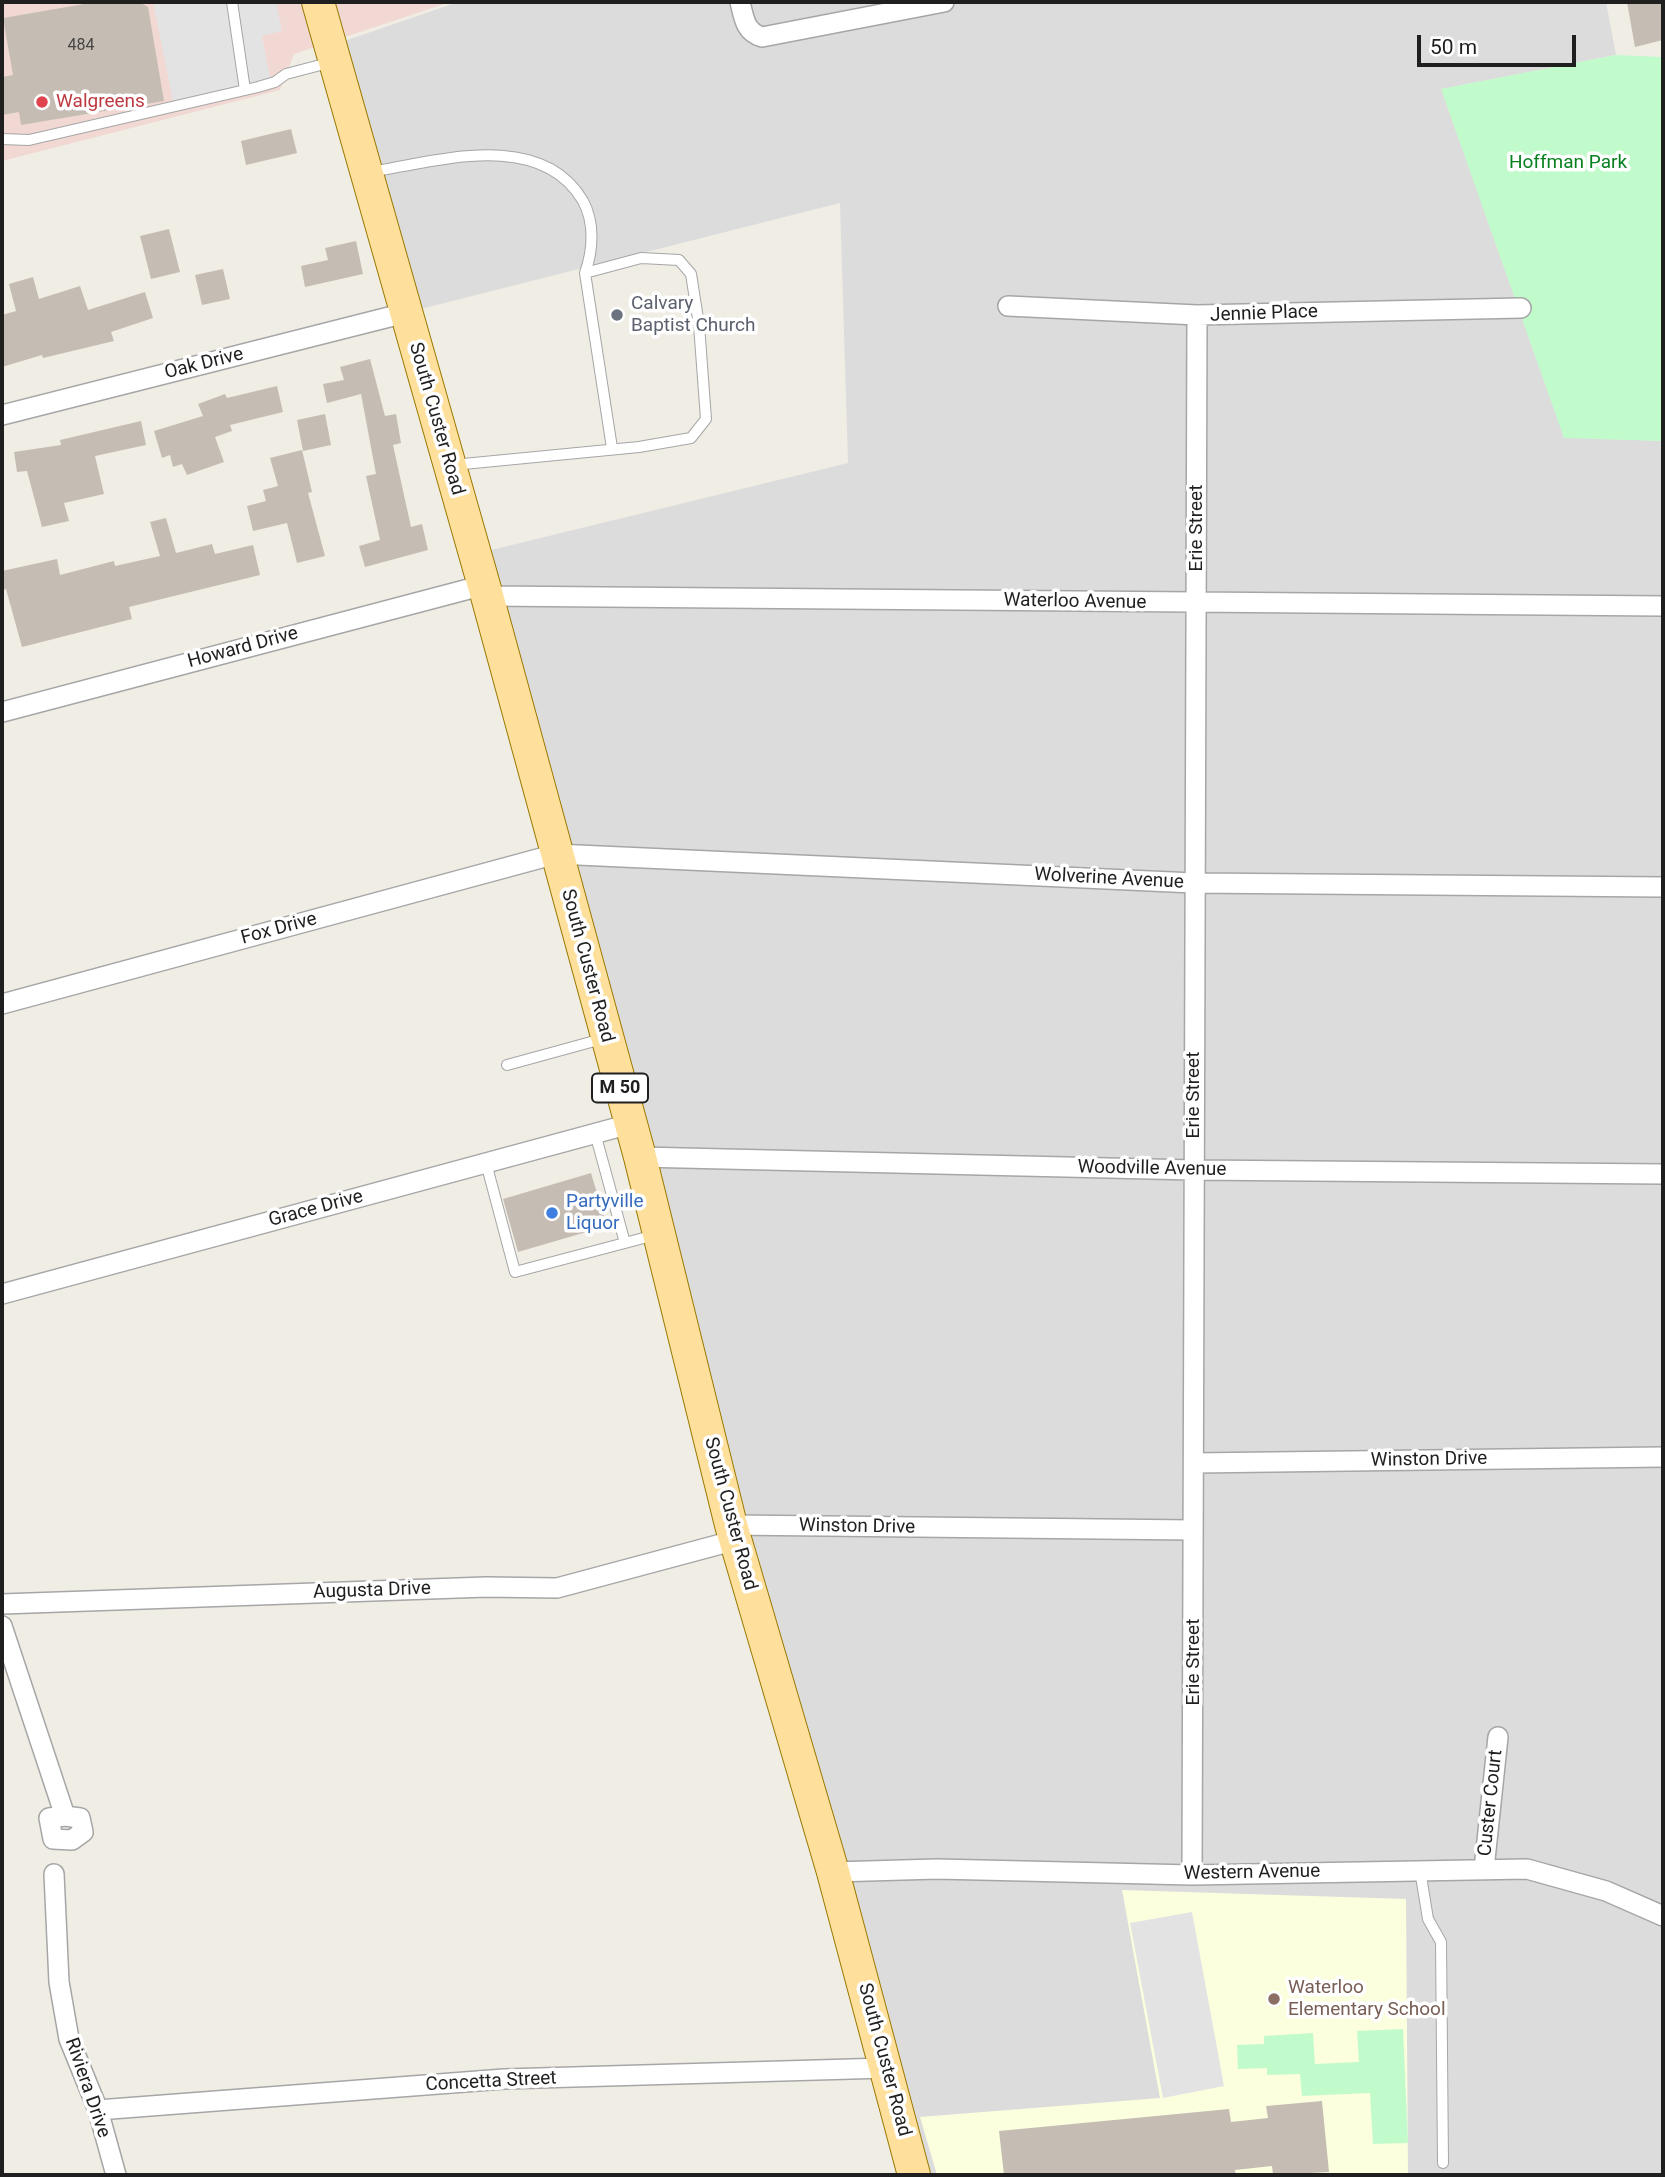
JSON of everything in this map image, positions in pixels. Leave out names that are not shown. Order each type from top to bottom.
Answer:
[{"type":"main road","name":"South Custer Road","points":[[318,2],[485,590],[640,1157],[733,1533],[833,1872],[914,2175]]},
{"type":"street","points":[[740,2],[750,32],[762,37],[944,2]]},
{"type":"street","name":"Jennie Place","points":[[1008,306],[1197,316],[1521,309]]},
{"type":"street","name":"Oak Drive","points":[[2,415],[405,313]]},
{"type":"street","name":"Erie Street","points":[[1192,1875],[1197,316]]},
{"type":"street","name":"Waterloo Avenue","points":[[485,590],[1198,603],[1663,606]]},
{"type":"street","name":"Howard Drive","points":[[2,712],[485,590]]},
{"type":"street","name":"Wolverine Avenue","points":[[556,854],[1194,883],[1663,887]]},
{"type":"street","name":"Fox Drive","points":[[2,1004],[556,854]]},
{"type":"street","name":"Grace Drive","points":[[2,1294],[630,1124]]},
{"type":"street","name":"Woodville Avenue","points":[[640,1157],[1194,1170],[1663,1174]]},
{"type":"street","name":"Winston Drive","points":[[1194,1463],[1663,1457]]},
{"type":"street","name":"Winston Drive","points":[[733,1533],[1193,1530]]},
{"type":"street","name":"Augusta Drive","points":[[2,1604],[472,1587],[557,1588],[733,1533]]},
{"type":"street","points":[[2,1626],[65,1816]]},
{"type":"street","name":"Custer Court","points":[[1484,1869],[1498,1737]]},
{"type":"street","name":"Western Avenue","points":[[833,1872],[937,1868],[1192,1875],[1527,1869],[1606,1891],[1663,1916]]},
{"type":"street","name":"Riviera Drive","points":[[54,1874],[59,1982],[69,2039],[98,2110],[116,2175]]},
{"type":"street","name":"Concetta Street","points":[[98,2110],[505,2079],[886,2068]]},
{"type":"lane","points":[[232,2],[245,90]]},
{"type":"lane","points":[[2,139],[29,140],[245,90],[333,62]]},
{"type":"lane","points":[[365,173],[451,159],[514,156],[552,168],[574,187],[589,212],[592,253],[585,273],[612,448]]},
{"type":"lane","points":[[449,466],[691,438],[706,419],[699,324],[691,274],[679,260],[641,258],[585,273]]},
{"type":"lane","points":[[507,1065],[606,1038]]},
{"type":"lane","points":[[595,1133],[625,1243]]},
{"type":"lane","points":[[486,1163],[515,1272],[659,1234]]},
{"type":"lane","points":[[1420,1870],[1428,1919],[1441,1942],[1443,2163]]},
{"type":"shaded area","points":[[2,2],[450,2],[294,54],[280,90],[2,161]]},
{"type":"shaded area","points":[[153,2],[276,2],[282,31],[262,36],[271,82],[173,101]]},
{"type":"shaded area","points":[[458,2],[1606,2],[1616,55],[1442,89],[1564,437],[1663,441],[1663,2175],[914,2175],[475,554],[848,463],[840,203],[405,313],[330,46]]},
{"type":"shaded area","name":"Waterloo Elementary School","points":[[1122,1890],[1406,1899],[1408,2175],[937,2175],[920,2117],[1160,2098]]},
{"type":"shaded area","points":[[1192,1912],[1224,2086],[1163,2098],[1130,1923]]},
{"type":"green space","name":"Hoffman Park","points":[[1616,55],[1663,57],[1663,441],[1564,438],[1441,89]]},
{"type":"green space","points":[[1403,2029],[1408,2143],[1373,2144],[1370,2093],[1302,2096],[1300,2074],[1267,2075],[1267,2068],[1238,2069],[1237,2045],[1264,2044],[1264,2036],[1313,2033],[1315,2064],[1359,2062],[1357,2031]]},
{"type":"building","name":"Walgreens","points":[[96,2],[139,2],[148,7],[164,101],[21,125],[19,112],[2,115],[2,77],[13,75],[3,18]]},
{"type":"building","points":[[1627,2],[1663,2],[1663,40],[1635,47]]},
{"type":"building","points":[[291,129],[297,153],[246,165],[241,141]]},
{"type":"building","points":[[169,229],[180,272],[151,279],[140,236]]},
{"type":"building","points":[[356,241],[363,274],[305,287],[301,266],[328,260],[325,248]]},
{"type":"building","points":[[223,269],[230,299],[202,305],[195,275]]},
{"type":"building","points":[[33,277],[39,299],[80,286],[88,310],[145,292],[153,318],[111,332],[114,341],[43,358],[42,355],[2,367],[2,315],[16,311],[9,284]]},
{"type":"building","points":[[370,359],[385,416],[396,414],[401,443],[393,445],[411,527],[422,524],[428,550],[365,567],[359,546],[380,540],[366,476],[376,474],[361,394],[327,403],[323,384],[344,380],[340,367]]},
{"type":"building","points":[[277,386],[283,412],[230,425],[232,431],[215,437],[224,462],[187,475],[182,464],[173,467],[170,455],[162,458],[154,431],[203,416],[198,404],[225,394],[227,398]]},
{"type":"building","points":[[325,414],[331,445],[303,451],[297,420]]},
{"type":"building","points":[[141,421],[146,445],[95,456],[104,494],[64,503],[69,521],[42,527],[27,471],[17,472],[14,452],[61,445],[60,440]]},
{"type":"building","points":[[302,450],[312,492],[308,493],[325,556],[297,563],[287,523],[253,531],[247,506],[266,501],[263,490],[278,486],[270,458]]},
{"type":"building","points":[[166,518],[176,553],[212,544],[215,554],[253,545],[260,575],[129,607],[132,619],[22,647],[6,589],[2,590],[2,571],[57,559],[60,575],[114,561],[115,566],[160,556],[150,522]]},
{"type":"building","name":"Partyville Liquor","points":[[591,1173],[607,1226],[518,1252],[503,1199]]},
{"type":"building","points":[[1322,2101],[1329,2172],[1273,2175],[1272,2166],[1235,2170],[1236,2175],[1004,2175],[999,2131],[1229,2109],[1231,2122],[1268,2118],[1266,2106]]},
{"type":"place","name":"Walgreens","points":[[42,102]]},
{"type":"place","name":"Calvary Baptist Church","points":[[617,315]]},
{"type":"place","name":"Partyville Liquor","points":[[552,1213]]},
{"type":"place","name":"Waterloo Elementary School","points":[[1274,1999]]}]
